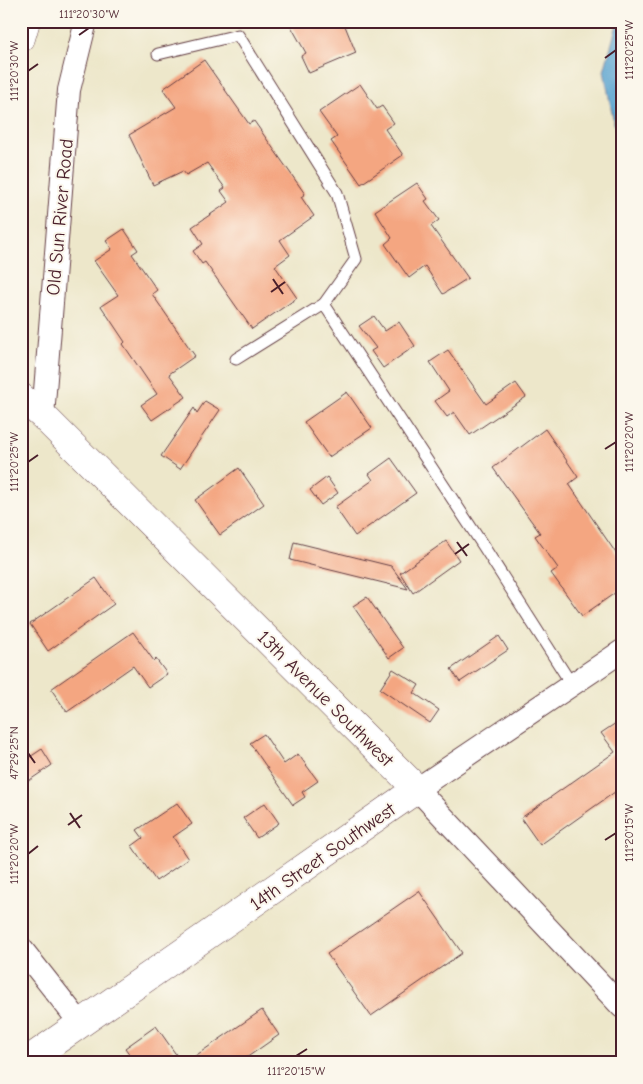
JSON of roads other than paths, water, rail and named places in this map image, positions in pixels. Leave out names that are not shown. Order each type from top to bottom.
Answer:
[{"type":"street","points":[[21,38],[26,21]]},
{"type":"street","name":"Old Sun River Road","points":[[43,416],[69,90],[86,21]]},
{"type":"street","name":"13th Avenue Southwest","points":[[21,398],[43,416],[417,789],[622,1008]]},
{"type":"street","name":"14th Street Southwest","points":[[24,1063],[417,789],[622,651]]},
{"type":"street","points":[[21,948],[81,1024]]},
{"type":"lane","points":[[158,54],[238,34],[337,193],[356,259],[324,304],[236,359]]},
{"type":"lane","points":[[324,304],[484,547],[572,685]]},
{"type":"water","points":[[618,21],[622,21],[622,165],[604,71]]}]
